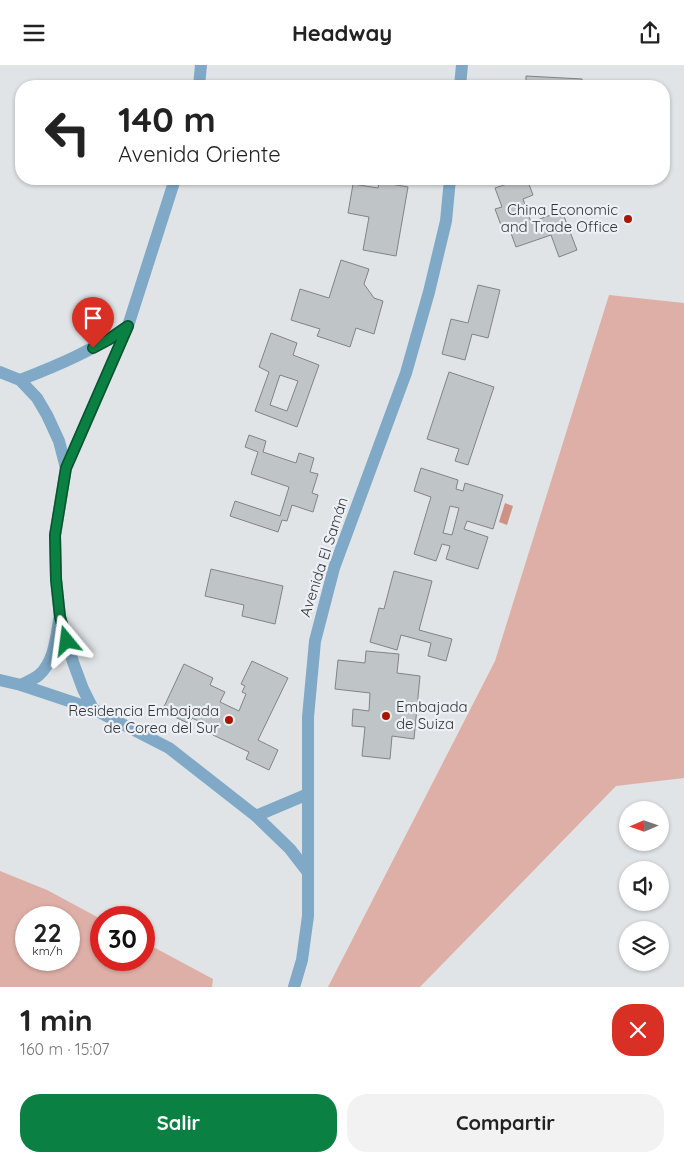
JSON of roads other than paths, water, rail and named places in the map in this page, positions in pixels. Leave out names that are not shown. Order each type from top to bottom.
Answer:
[{"type":"street","points":[[200,80],[201,65]]},
{"type":"street","points":[[461,80],[462,65]]},
{"type":"street","points":[[93,709],[73,662],[60,617],[56,579],[55,535],[66,468],[128,326],[173,185]]},
{"type":"street","name":"Avenida El Samán","points":[[294,987],[302,960],[308,916],[308,717],[315,641],[334,568],[406,373],[429,292],[446,221],[449,185]]},
{"type":"street","points":[[20,379],[78,357],[128,326]]},
{"type":"street","points":[[0,372],[20,379],[38,398],[48,415],[59,441],[66,468]]},
{"type":"street","points":[[22,685],[39,675],[52,655],[60,617]]},
{"type":"street","points":[[0,680],[22,685],[93,709],[169,748],[256,816],[290,849],[307,871]]},
{"type":"street","points":[[256,816],[308,794]]},
{"type":"place","name":"China Economic and Trade Office","points":[[628,219]]},
{"type":"place","name":"Embajada de Suiza","points":[[386,716]]},
{"type":"place","name":"Residencia Embajada de Corea del Sur","points":[[229,720]]}]
